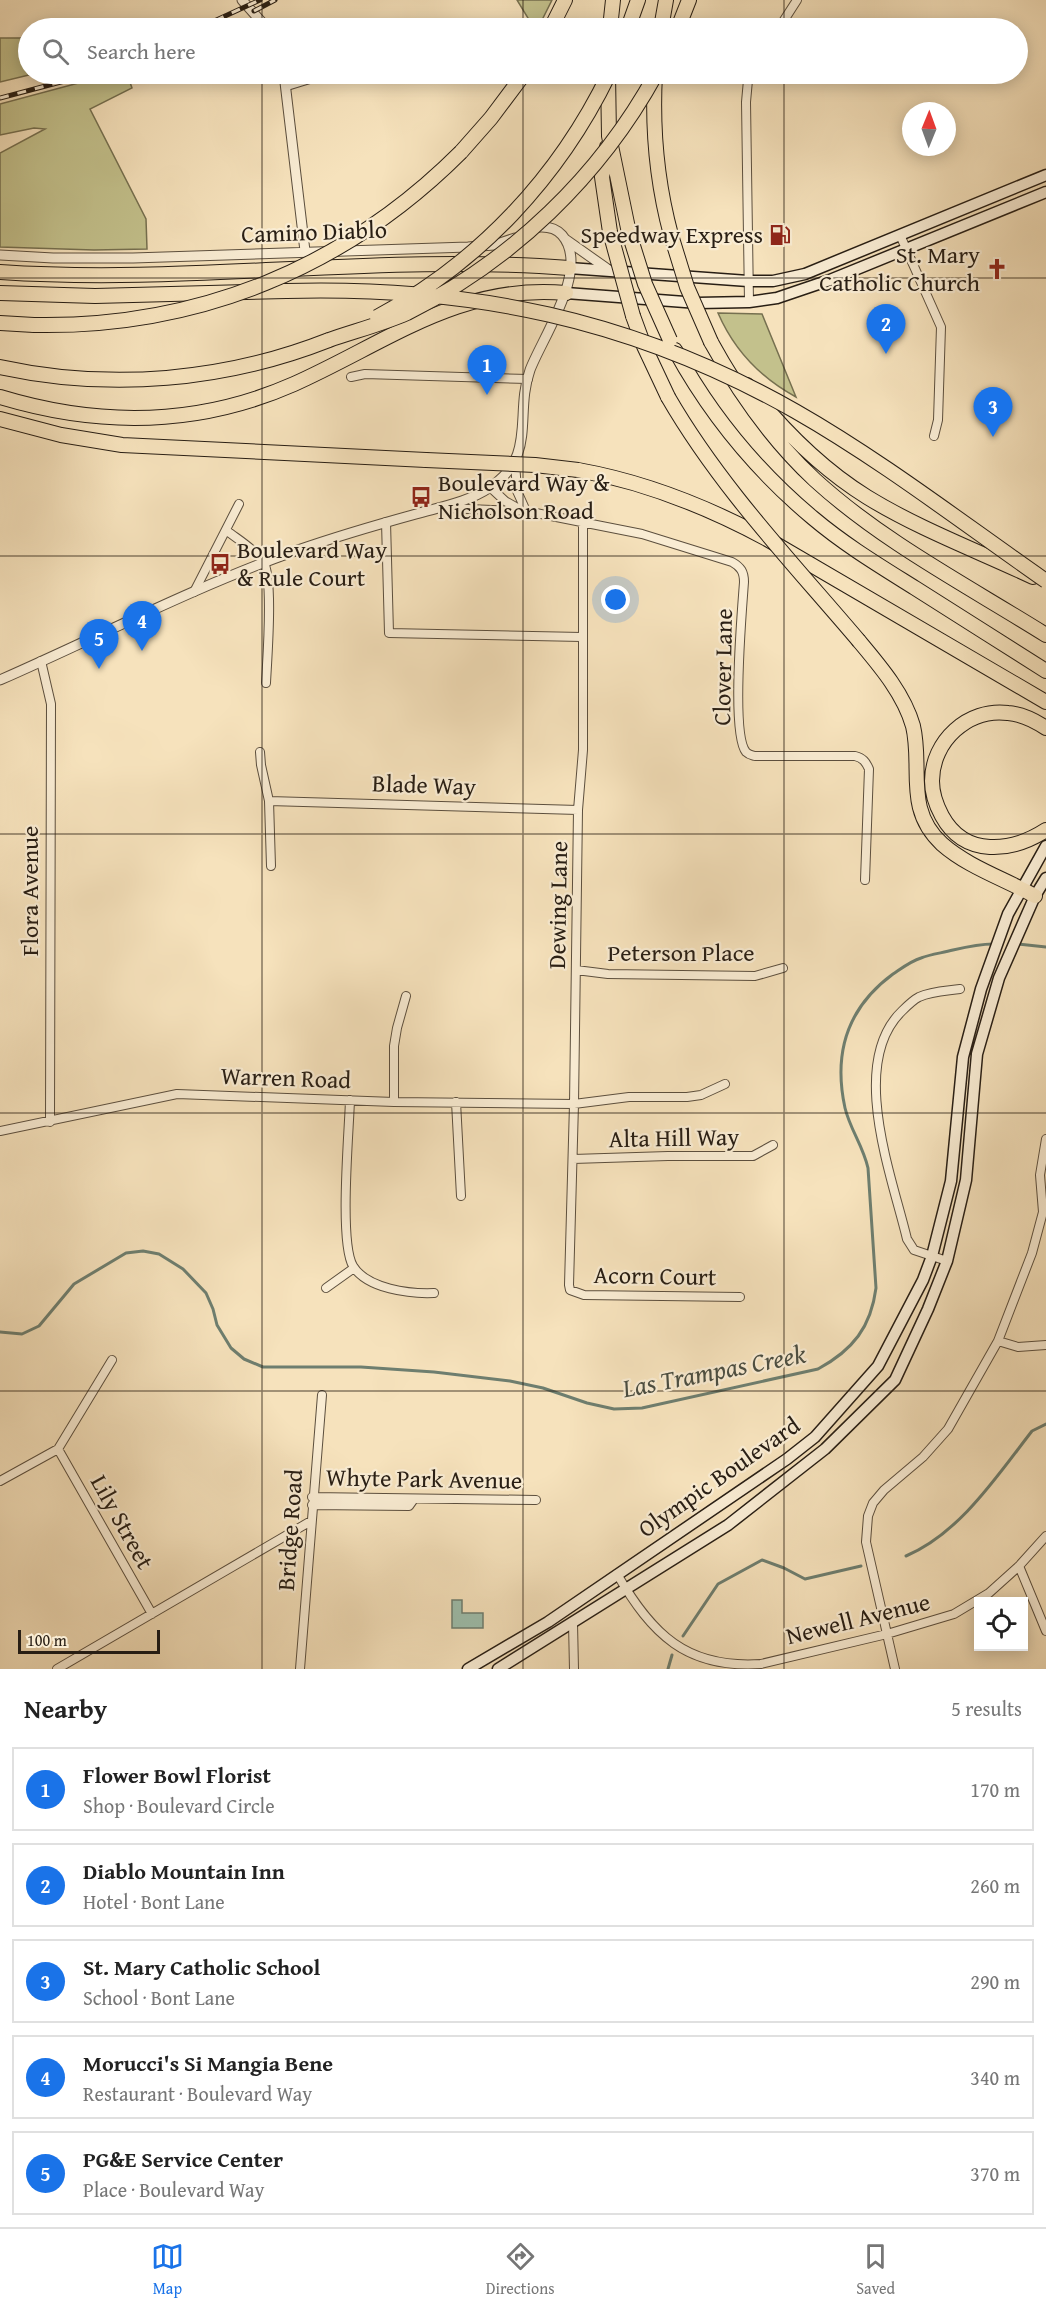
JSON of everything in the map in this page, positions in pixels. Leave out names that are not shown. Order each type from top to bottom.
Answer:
[{"type":"highway","points":[[556,18],[565,0]]},
{"type":"highway","points":[[611,18],[613,0]]},
{"type":"highway","points":[[632,18],[638,0]]},
{"type":"highway","points":[[663,18],[666,0]]},
{"type":"highway","points":[[682,18],[689,0]]},
{"type":"highway","points":[[0,323],[34,326],[93,324],[149,318],[205,305],[269,282],[333,251],[364,232],[418,192],[461,152],[516,84]]},
{"type":"highway","points":[[329,340],[368,322],[421,291],[471,254],[532,194],[569,145],[603,84]]},
{"type":"highway","points":[[609,84],[609,136],[602,177],[610,232],[633,316],[644,346],[668,397],[685,426],[730,489],[859,641],[896,689],[910,717],[916,747],[916,795],[929,828],[941,843],[956,854],[1021,888],[1040,894]]},
{"type":"highway","points":[[0,367],[87,379],[173,378],[250,366],[407,312],[461,282],[513,244],[546,216],[595,165],[623,128],[650,84]]},
{"type":"highway","points":[[656,84],[656,148],[661,190],[671,236],[687,287],[711,342],[733,379],[771,432],[798,463],[829,492],[897,542],[1046,635]]},
{"type":"highway","points":[[609,136],[628,233],[645,284],[670,340],[692,379],[727,429],[768,476],[830,532],[1046,671]]},
{"type":"highway","points":[[0,272],[101,275],[502,263],[569,268]]},
{"type":"highway","points":[[0,293],[95,296],[383,291],[465,298],[568,319],[628,336],[676,354],[743,383],[816,423],[1046,582]]},
{"type":"highway","points":[[0,397],[49,410],[108,418],[148,419],[212,410],[254,399],[293,384],[442,311],[465,303],[513,292],[566,293]]},
{"type":"highway","points":[[711,342],[785,430],[846,483],[897,514],[1046,582]]},
{"type":"highway","points":[[0,418],[50,433],[122,445],[535,465],[578,470],[656,489],[693,502],[776,544],[1046,702]]},
{"type":"highway","points":[[1046,728],[1024,716],[1007,712],[991,712],[973,718],[960,725],[945,740],[934,764],[932,781],[936,804],[944,820],[966,841],[998,848],[1028,842],[1046,830]]},
{"type":"main road","points":[[569,268],[773,281],[805,274],[1046,175]]},
{"type":"main road","points":[[566,293],[698,303],[749,302],[777,298],[825,282],[1046,192]]},
{"type":"main road","name":"Olympic Boulevard","points":[[468,1669],[548,1622],[787,1460],[815,1437],[879,1365],[909,1310],[932,1256],[951,1181],[963,1057],[986,976],[1008,914],[1046,846]]},
{"type":"main road","name":"Olympic Boulevard","points":[[498,1669],[728,1526],[825,1449],[895,1380],[928,1309],[946,1261],[966,1180],[977,1054],[999,978],[1046,878]]},
{"type":"street","points":[[242,0],[258,18]]},
{"type":"street","points":[[785,18],[797,0]]},
{"type":"street","points":[[294,84],[287,86],[305,251]]},
{"type":"street","points":[[748,84],[749,302]]},
{"type":"street","name":"Camino Diablo","points":[[0,255],[96,259],[494,245],[540,226],[559,232],[565,239],[610,271]]},
{"type":"street","points":[[900,235],[941,327],[938,420],[934,436]]},
{"type":"street","points":[[0,680],[194,592],[264,563],[322,542],[472,497],[506,475],[515,462],[522,442],[528,379],[566,293],[569,255],[565,239]]},
{"type":"street","points":[[351,376],[366,374],[528,379]]},
{"type":"street","points":[[515,462],[517,491],[526,512]]},
{"type":"street","points":[[490,487],[505,501],[526,512]]},
{"type":"street","points":[[194,592],[239,504]]},
{"type":"street","points":[[438,508],[526,512],[583,521]]},
{"type":"street","name":"Clover Lane","points":[[583,521],[651,536],[732,562],[740,567],[744,574],[738,713],[742,742],[746,751],[754,756],[861,758],[867,763],[869,770],[865,880]]},
{"type":"street","name":"Dewing Lane","points":[[570,1290],[578,810],[583,750],[583,521]]},
{"type":"street","points":[[386,522],[389,633],[582,637]]},
{"type":"street","points":[[227,531],[264,563],[268,596],[266,683]]},
{"type":"street","name":"Flora Avenue","points":[[41,661],[51,704],[50,1122]]},
{"type":"street","points":[[260,752],[269,801],[271,866]]},
{"type":"street","name":"Blade Way","points":[[269,801],[578,810]]},
{"type":"street","name":"Peterson Place","points":[[576,970],[608,974],[755,976],[783,968]]},
{"type":"street","points":[[946,1261],[914,1250],[907,1239],[877,1116],[877,1058],[895,1017],[908,1005],[918,997],[960,989]]},
{"type":"street","points":[[394,1102],[394,1046],[406,996]]},
{"type":"street","name":"Warren Road","points":[[0,1131],[177,1094],[394,1102],[574,1104],[629,1097],[687,1097],[701,1095],[725,1084]]},
{"type":"street","points":[[350,1100],[346,1235],[347,1249],[354,1268],[363,1276],[388,1288],[411,1293],[434,1293]]},
{"type":"street","points":[[456,1102],[461,1196]]},
{"type":"street","points":[[896,1669],[866,1542],[868,1516],[873,1503],[884,1490],[923,1457],[948,1429],[998,1341],[1032,1253],[1043,1212],[1040,1175],[1046,1139]]},
{"type":"street","name":"Alta Hill Way","points":[[573,1159],[753,1156],[773,1145]]},
{"type":"street","points":[[326,1288],[354,1268]]},
{"type":"street","name":"Acorn Court","points":[[570,1290],[584,1295],[599,1296],[740,1297]]},
{"type":"street","points":[[998,1341],[1018,1347],[1046,1345]]},
{"type":"street","points":[[0,1481],[58,1449],[112,1360]]},
{"type":"street","name":"Bridge Road","points":[[300,1669],[322,1395]]},
{"type":"street","name":"Lily Street","points":[[58,1449],[152,1614]]},
{"type":"street","name":"Whyte Park Avenue","points":[[312,1501],[409,1506],[414,1498],[536,1500]]},
{"type":"street","name":"Whyte Park Avenue","points":[[57,1669],[311,1521]]},
{"type":"street","name":"Newell Avenue","points":[[617,1574],[638,1609],[669,1641],[683,1650],[709,1662],[727,1665],[760,1664],[887,1634],[954,1614],[988,1593],[1019,1566],[1046,1536]]},
{"type":"street","points":[[1019,1566],[1046,1630]]},
{"type":"street","points":[[573,1623],[574,1669]]},
{"type":"shaded area","points":[[517,0],[552,0],[543,18],[528,18]]},
{"type":"shaded area","points":[[0,38],[18,38],[18,78],[0,82]]},
{"type":"shaded area","points":[[75,84],[131,84],[132,88],[90,109],[146,219],[147,249],[0,247],[0,153],[45,129],[34,128],[0,135],[0,104]]},
{"type":"shaded area","points":[[718,313],[762,314],[796,397],[771,381],[750,362],[732,339]]},
{"type":"shaded area","points":[[452,1600],[462,1600],[462,1613],[483,1613],[483,1628],[452,1628]]},
{"type":"waterway","name":"Las Trampas Creek","points":[[0,1332],[22,1334],[39,1326],[74,1284],[126,1253],[143,1251],[159,1254],[183,1269],[206,1293],[217,1325],[231,1348],[244,1359],[263,1367],[361,1367],[434,1372],[510,1381],[543,1388],[587,1403],[614,1409],[642,1408],[818,1369],[841,1354],[858,1336],[870,1314],[876,1288],[868,1168],[847,1116],[842,1088],[841,1068],[848,1033],[865,1001],[893,974],[907,965],[917,959],[933,955],[993,944]]},
{"type":"waterway","name":"Las Trampas Creek","points":[[1018,944],[1046,947]]},
{"type":"waterway","points":[[906,1556],[944,1533],[960,1518],[991,1484],[1032,1431],[1046,1424]]},
{"type":"waterway","points":[[683,1636],[718,1584],[762,1560],[805,1579],[861,1566]]},
{"type":"waterway","points":[[668,1669],[672,1655]]},
{"type":"railway","points":[[221,18],[260,0]]},
{"type":"railway","points":[[254,11],[275,0]]},
{"type":"railway","points":[[0,98],[53,84]]},
{"type":"place","name":"Speedway Express","points":[[780,235]]},
{"type":"place","name":"St. Mary Catholic Church","points":[[997,269]]},
{"type":"place","name":"Diablo Mountain Inn","points":[[886,354]]},
{"type":"place","name":"Flower Bowl Florist","points":[[487,395]]},
{"type":"place","name":"St. Mary Catholic School","points":[[993,437]]},
{"type":"place","name":"Boulevard Way & Nicholson Road","points":[[421,497]]},
{"type":"place","name":"Boulevard Way & Rule Court","points":[[220,564]]},
{"type":"place","name":"Morucci's Si Mangia Bene","points":[[142,651]]},
{"type":"place","name":"PG&E Service Center","points":[[99,669]]}]
